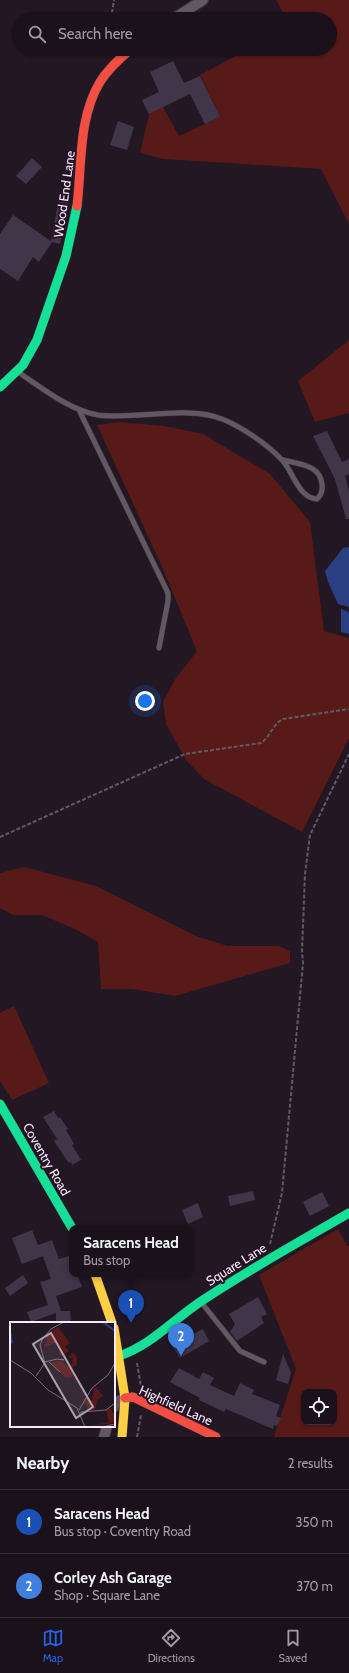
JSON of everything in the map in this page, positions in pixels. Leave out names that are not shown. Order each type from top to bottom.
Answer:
[{"type":"street","points":[[185,12],[203,0]]},
{"type":"street","name":"Wood End Lane","points":[[0,387],[26,361],[37,340],[70,245],[77,209],[85,120],[90,102],[98,83],[108,69],[123,56]]},
{"type":"street","name":"Coventry Road","points":[[0,1104],[70,1225]]},
{"type":"street","name":"Square Lane","points":[[119,1356],[146,1343],[201,1301],[272,1257],[349,1213]]},
{"type":"street","points":[[96,1277],[112,1322]]},
{"type":"street","points":[[115,1334],[125,1398],[122,1437]]},
{"type":"street","name":"Highfield Lane","points":[[125,1398],[133,1397],[216,1437]]},
{"type":"street","points":[[115,1403],[125,1398]]},
{"type":"street","points":[[104,1437],[107,1427]]},
{"type":"lane","points":[[17,371],[42,388],[78,409],[111,416],[174,414],[213,416],[233,425],[259,442],[282,460],[305,495],[310,499],[316,499],[320,495],[323,488],[322,479],[318,473],[313,468],[282,460]]},
{"type":"lane","points":[[78,409],[87,423],[168,593],[168,601],[159,648]]},
{"type":"lane","points":[[201,1301],[240,1351],[264,1362]]},
{"type":"path","points":[[112,12],[114,0]]},
{"type":"path","points":[[0,838],[185,754],[261,743],[267,739],[278,721],[283,719],[349,709]]},
{"type":"path","points":[[272,1257],[269,1248],[282,1193],[302,979],[304,874],[310,835],[349,754]]},
{"type":"shaded area","points":[[276,0],[349,0],[349,224],[321,169],[164,159],[140,153],[149,114],[163,107],[179,136],[220,117],[200,75],[236,56],[337,56],[337,12],[283,12]]},
{"type":"shaded area","points":[[349,340],[349,413],[315,422],[298,381]]},
{"type":"shaded area","points":[[119,422],[164,426],[203,434],[270,474],[310,522],[324,631],[349,638],[349,738],[302,832],[204,779],[186,760],[166,724],[163,701],[176,678],[197,651],[163,569],[97,425]]},
{"type":"shaded area","points":[[24,867],[96,886],[196,936],[228,946],[279,946],[290,951],[290,963],[175,996],[132,989],[101,989],[98,942],[75,929],[42,915],[13,915],[0,908],[0,873]]},
{"type":"shaded area","points":[[14,1006],[49,1083],[12,1100],[0,1081],[0,1013]]},
{"type":"shaded area","points":[[338,1229],[347,1246],[349,1246],[349,1437],[274,1437],[296,1369],[259,1275]]},
{"type":"water","points":[[349,547],[349,607],[338,604],[328,582],[325,571],[343,548]]},
{"type":"water","points":[[341,609],[349,612],[349,634],[341,632]]},
{"type":"building","points":[[173,61],[184,83],[200,76],[220,117],[205,124],[190,94],[149,114],[142,100],[159,92],[150,72]]},
{"type":"building","points":[[118,121],[134,127],[127,150],[110,145]]},
{"type":"building","points":[[32,158],[42,167],[26,184],[16,176]]},
{"type":"building","points":[[59,198],[69,201],[60,244],[52,242],[39,262],[33,257],[18,281],[0,269],[0,234],[13,215],[51,241]]},
{"type":"building","points":[[327,431],[342,462],[349,459],[349,474],[345,476],[349,491],[349,519],[346,519],[335,479],[313,436]]},
{"type":"building","points":[[54,1111],[68,1129],[66,1130],[74,1144],[72,1145],[81,1160],[72,1165],[54,1141],[57,1139],[43,1117]]},
{"type":"building","points":[[253,1191],[255,1200],[230,1206],[228,1196]]},
{"type":"building","points":[[322,1192],[329,1206],[310,1216],[303,1202]]},
{"type":"building","points":[[198,1203],[203,1217],[188,1224],[182,1210]]},
{"type":"building","points":[[32,1230],[38,1245],[52,1240],[59,1259],[69,1256],[69,1277],[78,1277],[82,1287],[56,1296],[61,1311],[70,1311],[71,1322],[56,1322],[56,1313],[31,1322],[27,1312],[48,1305],[40,1282],[51,1279],[43,1256],[22,1264],[12,1238]]},
{"type":"building","points":[[23,1275],[28,1283],[10,1296],[5,1288]]},
{"type":"building","points":[[258,1297],[267,1314],[261,1317],[264,1323],[237,1341],[230,1332],[235,1324],[229,1314]]},
{"type":"building","points":[[187,1327],[191,1335],[203,1329],[209,1341],[180,1358],[167,1338]]},
{"type":"building","points":[[283,1354],[291,1373],[288,1384],[276,1380]]},
{"type":"building","points":[[179,1368],[199,1379],[203,1372],[214,1378],[210,1385],[234,1396],[240,1383],[254,1390],[252,1394],[280,1405],[276,1416],[281,1418],[277,1426],[274,1425],[273,1429],[226,1409],[224,1412],[199,1400],[200,1398],[170,1382]]},
{"type":"traffic: fast","points":[[0,387],[23,365],[37,340],[66,256],[77,206]]},
{"type":"traffic: fast","points":[[0,1104],[70,1225]]},
{"type":"traffic: fast","points":[[119,1356],[141,1346],[190,1309],[236,1279],[349,1213]]},
{"type":"traffic: slow","points":[[96,1277],[112,1322]]},
{"type":"traffic: slow","points":[[115,1334],[125,1398],[122,1437]]},
{"type":"traffic: jam","points":[[77,206],[82,142],[88,111],[100,82],[123,56]]},
{"type":"traffic: jam","points":[[125,1398],[133,1397],[216,1437]]},
{"type":"place","name":"Saracens Head","points":[[131,1323]]},
{"type":"place","name":"Corley Ash Garage","points":[[181,1356]]}]
